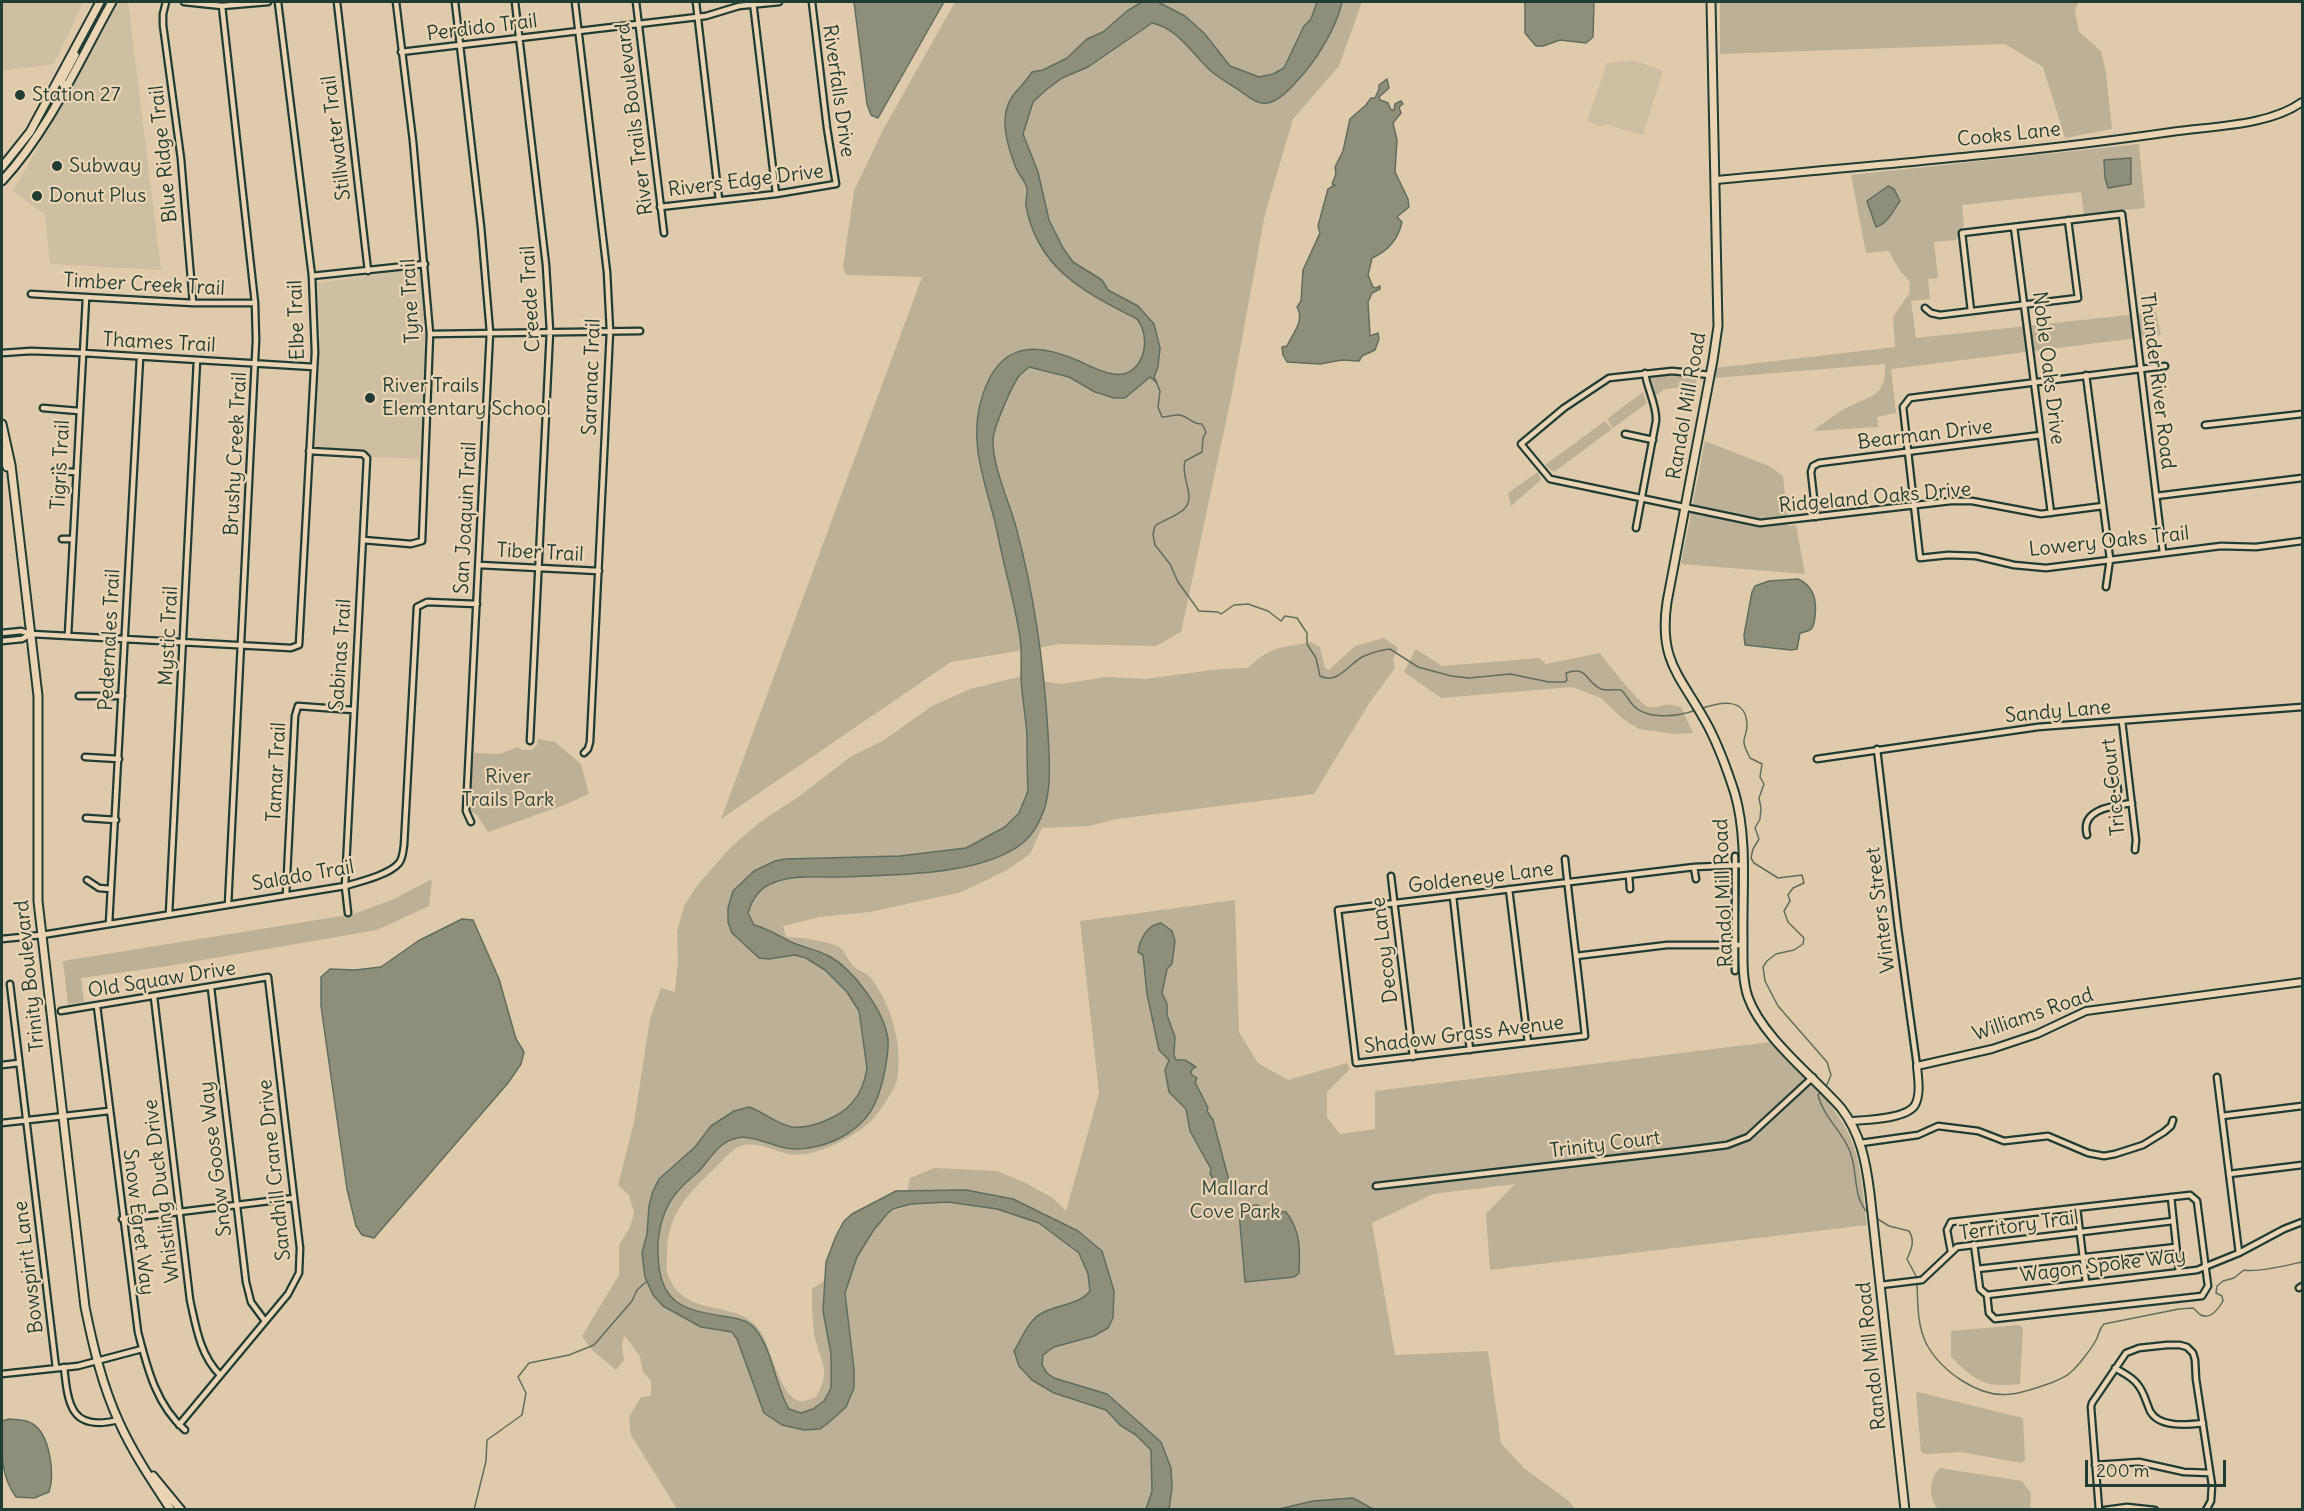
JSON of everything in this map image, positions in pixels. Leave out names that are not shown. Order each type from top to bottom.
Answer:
[{"type":"main road","points":[[2,167],[30,132],[100,2]]},
{"type":"main road","points":[[2,182],[33,142],[112,2]]},
{"type":"main road","name":"Randol Mill Road","points":[[1711,2],[1718,326],[1667,602],[1664,637],[1671,663],[1707,723],[1735,795],[1741,828],[1738,865],[1739,945],[1745,987],[1752,1006],[1767,1029],[1819,1083],[1851,1121],[1861,1143],[1868,1173],[1905,1509]]},
{"type":"main road","points":[[65,87],[61,81],[89,29],[90,20]]},
{"type":"main road","points":[[48,96],[56,102]]},
{"type":"main road","points":[[2,160],[11,158]]},
{"type":"main road","name":"Trinity Boulevard","points":[[2,424],[11,465],[40,725],[37,861],[42,935],[85,1307],[97,1362],[118,1420],[139,1460],[171,1509]]},
{"type":"main road","name":"Trinity Boulevard","points":[[2,450],[11,478]]},
{"type":"main road","name":"Trinity Boulevard","points":[[139,1460],[181,1509]]},
{"type":"street","name":"Blue Ridge Trail","points":[[166,2],[163,25],[181,159],[194,303]]},
{"type":"street","points":[[184,2],[222,6],[268,2]]},
{"type":"street","name":"Elbe Trail","points":[[241,645],[297,647],[300,639],[315,333],[312,276],[278,2]]},
{"type":"street","name":"Stillwater Trail","points":[[337,2],[368,271]]},
{"type":"street","name":"Tyne Trail","points":[[363,540],[411,544],[422,541],[430,334],[413,141],[396,2]]},
{"type":"street","name":"San Joaquin Trail","points":[[454,2],[483,237],[490,333],[466,811],[471,822]]},
{"type":"street","name":"Creede Trail","points":[[515,2],[546,265],[550,331],[530,741]]},
{"type":"street","name":"Saranac Trail","points":[[575,2],[608,272],[610,331],[590,742],[584,753]]},
{"type":"street","name":"River Trails Boulevard","points":[[636,2],[664,233]]},
{"type":"street","points":[[696,2],[718,200]]},
{"type":"street","name":"Perdido Trail","points":[[401,52],[697,17],[753,3],[779,2]]},
{"type":"street","name":"Riverfalls Drive","points":[[812,2],[836,184]]},
{"type":"street","points":[[753,3],[776,194]]},
{"type":"street","name":"Brushy Creek Trail","points":[[222,6],[255,303],[255,362],[228,905]]},
{"type":"street","name":"Cooks Lane","points":[[1715,180],[1923,162],[2250,122],[2287,111],[2302,102]]},
{"type":"street","name":"Rivers Edge Drive","points":[[660,207],[776,194],[836,184]]},
{"type":"street","name":"Thunder River Road","points":[[2068,220],[2122,214],[2163,553]]},
{"type":"street","points":[[1924,308],[1940,315],[2078,298],[2068,220],[1962,233],[1971,311]]},
{"type":"street","name":"Noble Oaks Drive","points":[[2014,226],[2051,513]]},
{"type":"street","points":[[312,276],[425,264]]},
{"type":"street","name":"Timber Creek Trail","points":[[30,294],[194,303],[255,303]]},
{"type":"street","name":"Tigris Trail","points":[[68,635],[78,411],[86,298]]},
{"type":"street","points":[[430,334],[640,331]]},
{"type":"street","name":"Thames Trail","points":[[2,353],[31,351],[83,353],[314,367]]},
{"type":"street","name":"Pedernales Trail","points":[[108,924],[116,820],[140,358]]},
{"type":"street","name":"Mystic Trail","points":[[170,914],[197,360]]},
{"type":"street","points":[[1914,506],[1903,407],[1910,398],[2165,366]]},
{"type":"street","points":[[1636,528],[1656,415],[1645,373],[1682,371],[1710,375]]},
{"type":"street","name":"Ridgeland Oaks Drive","points":[[1645,373],[1603,380],[1564,408],[1521,444],[1550,480],[1760,522],[1972,501],[2030,513],[2051,513],[2103,506]]},
{"type":"street","points":[[2086,375],[2110,559],[2106,587]]},
{"type":"street","points":[[43,408],[78,411]]},
{"type":"street","points":[[2205,425],[2302,414]]},
{"type":"street","points":[[1625,434],[1653,440]]},
{"type":"street","name":"Bearman Drive","points":[[1816,517],[1811,472],[1813,466],[1818,463],[2041,435]]},
{"type":"street","name":"Sabinas Trail","points":[[309,451],[363,454],[367,458],[345,886],[348,913]]},
{"type":"street","points":[[55,471],[76,472]]},
{"type":"street","points":[[2156,496],[2302,478]]},
{"type":"street","name":"Lowery Oaks Trail","points":[[1914,506],[1920,558],[1948,555],[1976,556],[2030,568],[2221,546],[2256,547],[2302,541]]},
{"type":"street","points":[[62,539],[72,539]]},
{"type":"street","name":"Tiber Trail","points":[[479,565],[599,571]]},
{"type":"street","name":"Salado Trail","points":[[2,939],[42,935],[345,886],[396,866],[402,858],[405,826],[417,607],[427,602],[477,604]]},
{"type":"street","points":[[2,633],[21,631],[31,634],[241,645]]},
{"type":"street","points":[[2,642],[22,639],[31,634]]},
{"type":"street","points":[[80,696],[122,696]]},
{"type":"street","name":"Tamar Trail","points":[[286,895],[295,717],[298,706],[353,710]]},
{"type":"street","name":"Sandy Lane","points":[[1818,759],[2038,727],[2302,707]]},
{"type":"street","name":"Trice Court","points":[[2122,721],[2136,840],[2135,850]]},
{"type":"street","name":"Winters Street","points":[[1877,749],[1917,1066]]},
{"type":"street","points":[[85,757],[119,759]]},
{"type":"street","points":[[2113,766],[2118,790],[2115,806]]},
{"type":"street","points":[[2087,835],[2085,828],[2088,818],[2094,813],[2132,803]]},
{"type":"street","points":[[86,818],[116,820]]},
{"type":"street","name":"Randol Mill Road","points":[[1735,856],[1738,865]]},
{"type":"street","points":[[1564,859],[1576,956],[1666,945],[1739,945]]},
{"type":"street","name":"Goldeneye Lane","points":[[1338,910],[1694,867],[1738,865]]},
{"type":"street","points":[[1694,867],[1696,879]]},
{"type":"street","points":[[1629,875],[1630,889]]},
{"type":"street","name":"Decoy Lane","points":[[1391,876],[1413,1057]]},
{"type":"street","points":[[87,880],[99,888],[111,889]]},
{"type":"street","points":[[1509,889],[1528,1042]]},
{"type":"street","points":[[1453,896],[1470,1050]]},
{"type":"street","name":"Shadow Grass Avenue","points":[[1338,910],[1356,1064],[1585,1036],[1576,956]]},
{"type":"street","name":"Randol Mill Road","points":[[1736,971],[1739,945]]},
{"type":"street","name":"Old Squaw Drive","points":[[61,1011],[268,977]]},
{"type":"street","name":"Sandhill Crane Drive","points":[[179,1425],[288,1294],[299,1273],[300,1248],[268,977]]},
{"type":"street","name":"Williams Road","points":[[1917,1066],[1992,1049],[2037,1034],[2086,1011],[2302,982]]},
{"type":"street","name":"Bowspirit Lane","points":[[10,984],[56,1368]]},
{"type":"street","name":"Snow Goose Way","points":[[211,988],[246,1282],[251,1302],[265,1321]]},
{"type":"street","name":"Whistling Duck Drive","points":[[154,997],[179,1212],[195,1324],[205,1355],[220,1375]]},
{"type":"street","name":"Snow Egret Way","points":[[97,1006],[134,1311],[142,1349],[160,1398],[167,1412],[184,1430]]},
{"type":"street","points":[[2,1065],[19,1063]]},
{"type":"street","points":[[1851,1121],[1892,1116],[1911,1110],[1916,1104],[1918,1092],[1917,1066]]},
{"type":"street","name":"Trinity Court","points":[[1376,1186],[1728,1145],[1739,1142],[1756,1131],[1813,1077]]},
{"type":"street","points":[[2217,1077],[2239,1252]]},
{"type":"street","points":[[2222,1116],[2302,1106]]},
{"type":"street","points":[[2,1123],[109,1111]]},
{"type":"street","points":[[1861,1143],[1918,1135],[1938,1126],[1978,1131],[2004,1141],[2048,1136],[2088,1153],[2104,1156],[2143,1145],[2164,1132],[2171,1126],[2173,1120]]},
{"type":"street","points":[[2229,1174],[2302,1165]]},
{"type":"street","points":[[1951,1252],[1947,1230],[1951,1222],[2190,1195],[2197,1201],[2208,1286],[2202,1296],[1995,1319],[1989,1313],[1987,1294],[1980,1289],[1974,1244]]},
{"type":"street","points":[[2171,1197],[2180,1272]]},
{"type":"street","points":[[122,1219],[294,1198]]},
{"type":"street","points":[[2077,1208],[2086,1283]]},
{"type":"street","name":"Territory Trail","points":[[1881,1285],[1922,1280],[1957,1247],[2173,1221]]},
{"type":"street","name":"Wagon Spoke Way","points":[[1987,1294],[2197,1270],[2302,1222]]},
{"type":"street","points":[[1977,1269],[2176,1248]]},
{"type":"street","points":[[2099,1509],[2091,1407],[2126,1353],[2131,1350],[2167,1345],[2184,1346],[2193,1353],[2195,1360],[2212,1494],[2206,1509]]},
{"type":"street","points":[[2,1374],[97,1362],[142,1349]]},
{"type":"street","points":[[64,1367],[69,1401],[72,1411],[78,1418],[90,1423],[118,1420]]},
{"type":"street","points":[[2115,1368],[2137,1383],[2151,1413],[2159,1420],[2179,1424],[2203,1423]]},
{"type":"street","points":[[2095,1465],[2139,1462],[2184,1472],[2210,1473]]},
{"type":"street","points":[[2105,1509],[2127,1507],[2155,1509]]},
{"type":"shaded area","points":[[2,2],[83,3],[54,64],[2,71]]},
{"type":"shaded area","points":[[118,2],[128,2],[161,270],[50,264],[45,215],[13,191]]},
{"type":"shaded area","points":[[854,2],[944,2],[878,118],[871,115],[867,104]]},
{"type":"shaded area","points":[[1142,2],[1158,2],[1185,16],[1204,33],[1230,66],[1259,77],[1273,74],[1284,68],[1304,26],[1311,19],[1317,2],[1342,2],[1330,34],[1318,54],[1291,88],[1272,102],[1255,101],[1212,72],[1178,36],[1152,23],[1088,67],[1062,78],[1033,102],[1023,134],[1038,172],[1049,220],[1063,248],[1073,262],[1102,280],[1108,290],[1138,306],[1154,324],[1160,348],[1158,367],[1154,377],[1157,383],[1150,377],[1125,398],[1114,398],[1095,392],[1069,377],[1029,367],[1020,375],[1012,389],[994,433],[995,460],[1022,552],[1041,655],[1049,762],[1047,801],[1036,827],[1025,841],[1007,853],[986,862],[935,872],[780,880],[768,885],[757,895],[748,913],[754,925],[839,962],[858,981],[874,1004],[881,1016],[888,1039],[887,1059],[881,1088],[871,1111],[861,1123],[847,1134],[826,1144],[793,1149],[746,1137],[730,1140],[722,1145],[680,1188],[668,1205],[660,1229],[658,1254],[659,1271],[663,1284],[677,1302],[699,1311],[744,1320],[753,1327],[762,1338],[789,1409],[801,1413],[813,1409],[824,1401],[831,1388],[831,1354],[823,1311],[826,1262],[844,1221],[852,1214],[896,1191],[966,1190],[1013,1199],[1078,1231],[1102,1251],[1114,1291],[1113,1318],[1108,1328],[1094,1336],[1054,1347],[1043,1355],[1042,1365],[1054,1378],[1107,1394],[1161,1442],[1171,1468],[1172,1488],[1169,1510],[1146,1509],[1152,1491],[1151,1450],[1136,1435],[1120,1425],[1106,1410],[1054,1393],[1032,1380],[1019,1366],[1014,1351],[1034,1319],[1040,1314],[1078,1300],[1090,1291],[1088,1274],[1079,1253],[1039,1223],[997,1209],[948,1202],[911,1204],[893,1209],[887,1214],[857,1257],[845,1293],[854,1388],[846,1407],[820,1429],[804,1430],[782,1425],[764,1413],[737,1339],[732,1332],[701,1327],[663,1306],[653,1295],[645,1277],[642,1253],[647,1234],[649,1206],[659,1179],[695,1147],[711,1126],[734,1111],[749,1107],[792,1127],[816,1124],[847,1108],[858,1095],[865,1078],[867,1068],[859,1011],[847,992],[825,970],[806,958],[795,955],[769,959],[759,958],[732,933],[728,922],[728,908],[733,891],[754,871],[775,861],[900,856],[966,848],[1005,827],[1019,813],[1028,791],[1027,737],[1020,638],[977,441],[979,410],[983,394],[990,377],[999,365],[1009,356],[1020,351],[1033,349],[1047,351],[1104,372],[1123,374],[1138,364],[1144,347],[1144,337],[1137,319],[1099,299],[1066,276],[1041,247],[1032,228],[1026,206],[1027,188],[1016,168],[1007,140],[1006,110],[1015,93],[1032,72],[1043,70],[1067,58],[1087,39],[1103,32],[1127,11]]},
{"type":"shaded area","points":[[1525,2],[1594,2],[1593,37],[1586,43],[1560,40],[1536,46],[1525,33]]},
{"type":"shaded area","points":[[1634,60],[1663,71],[1643,135],[1604,124],[1602,127],[1587,121],[1607,63]]},
{"type":"shaded area","points":[[1387,79],[1389,88],[1379,97],[1380,100],[1388,103],[1391,110],[1394,110],[1395,104],[1401,101],[1403,104],[1399,107],[1401,113],[1393,123],[1397,140],[1395,172],[1408,199],[1409,207],[1397,217],[1402,222],[1395,239],[1383,252],[1372,258],[1368,275],[1373,287],[1380,286],[1380,289],[1372,293],[1368,302],[1370,336],[1378,333],[1379,339],[1375,350],[1362,356],[1359,361],[1342,360],[1320,364],[1287,362],[1282,347],[1287,346],[1299,322],[1297,307],[1301,301],[1303,270],[1320,233],[1318,226],[1328,189],[1335,185],[1332,184],[1336,174],[1335,167],[1343,151],[1350,119],[1371,98],[1375,98],[1379,85]]},
{"type":"shaded area","points":[[2131,158],[2131,184],[2108,188],[2104,160]]},
{"type":"shaded area","points":[[1888,186],[1894,189],[1900,201],[1887,220],[1876,227],[1867,201]]},
{"type":"shaded area","name":"River Trails Elementary School","points":[[416,269],[421,271],[422,275],[426,335],[422,459],[371,457],[362,450],[315,447],[320,330],[317,283]]},
{"type":"shaded area","points":[[1798,579],[1811,590],[1816,611],[1811,629],[1800,633],[1797,649],[1745,645],[1744,635],[1755,586],[1769,581]]},
{"type":"shaded area","points":[[462,919],[473,920],[499,979],[516,1039],[524,1052],[521,1064],[508,1083],[374,1238],[362,1235],[356,1226],[347,1189],[321,1006],[321,977],[330,969],[355,970],[381,967],[418,941]]},
{"type":"shaded area","points":[[1161,923],[1172,931],[1175,941],[1172,964],[1167,969],[1162,993],[1175,1037],[1174,1055],[1176,1060],[1185,1060],[1196,1067],[1192,1069],[1191,1074],[1197,1078],[1195,1082],[1213,1120],[1229,1182],[1224,1186],[1218,1186],[1210,1174],[1211,1169],[1190,1131],[1186,1109],[1169,1092],[1165,1070],[1169,1060],[1159,1050],[1147,994],[1143,955],[1138,952],[1145,933],[1156,924]]},
{"type":"shaded area","points":[[1257,1205],[1268,1210],[1286,1212],[1291,1219],[1297,1234],[1299,1249],[1299,1273],[1294,1277],[1245,1282],[1239,1212],[1248,1206]]},
{"type":"shaded area","points":[[9,1419],[30,1422],[39,1429],[44,1437],[51,1465],[49,1492],[34,1498],[16,1497],[11,1489],[4,1471],[2,1441],[2,1421]]},
{"type":"shaded area","points":[[1353,1498],[1373,1509],[1279,1509],[1313,1501]]},
{"type":"green space","points":[[955,2],[1362,2],[1339,66],[1293,119],[1265,214],[1232,393],[1181,632],[1156,646],[1061,644],[951,662],[721,819],[922,277],[846,275],[843,267],[854,191],[883,130]]},
{"type":"green space","points":[[1720,2],[2078,2],[2075,11],[2079,32],[2101,51],[2106,73],[2112,129],[2065,138],[2043,67],[2005,44],[1720,54]]},
{"type":"green space","points":[[2139,144],[2145,208],[2084,214],[2081,192],[1962,205],[1964,225],[1956,240],[1934,242],[1938,278],[1928,279],[1930,299],[1911,301],[1916,338],[2156,312],[2161,335],[1891,369],[1896,413],[1877,417],[1878,427],[1813,431],[1841,411],[1879,391],[1885,376],[1885,364],[1714,378],[1715,368],[1895,347],[1893,317],[1909,294],[1910,282],[1898,268],[1889,251],[1866,253],[1851,175]]},
{"type":"green space","points":[[1673,375],[1697,378],[1695,386],[1665,389],[1655,396],[1651,378]]},
{"type":"green space","points":[[1643,392],[1647,403],[1613,428],[1607,419]]},
{"type":"green space","points":[[1605,421],[1612,429],[1554,472],[1545,465]]},
{"type":"green space","points":[[1705,441],[1769,466],[1783,476],[1788,526],[1796,525],[1805,574],[1681,564]]},
{"type":"green space","points":[[1538,472],[1541,480],[1511,506],[1508,493]]},
{"type":"green space","name":"Mallard Cove Park","points":[[1384,638],[1398,648],[1393,660],[1395,668],[1370,702],[1314,794],[1117,819],[1089,826],[1042,828],[1030,854],[1007,870],[962,892],[870,912],[820,917],[783,926],[786,937],[821,941],[839,947],[852,965],[871,978],[885,1001],[894,1026],[898,1053],[897,1080],[885,1102],[870,1122],[832,1146],[798,1155],[752,1145],[740,1146],[730,1152],[689,1195],[675,1215],[668,1240],[667,1265],[667,1272],[674,1287],[684,1297],[696,1303],[736,1313],[748,1319],[763,1336],[788,1393],[795,1399],[803,1401],[816,1397],[824,1379],[824,1371],[814,1333],[812,1289],[837,1272],[878,1216],[904,1207],[910,1178],[934,1168],[997,1171],[1053,1198],[1066,1211],[1099,1093],[1080,921],[1235,900],[1239,1032],[1258,1063],[1288,1080],[1347,1063],[1350,1069],[1327,1092],[1327,1117],[1340,1134],[1375,1129],[1375,1091],[1770,1042],[1818,1090],[1848,1132],[1859,1166],[1867,1225],[1490,1270],[1486,1214],[1515,1184],[1433,1194],[1372,1223],[1395,1355],[1488,1351],[1501,1443],[1525,1469],[1569,1501],[1575,1509],[677,1509],[631,1435],[629,1417],[641,1397],[651,1396],[651,1381],[643,1372],[640,1356],[624,1335],[622,1345],[624,1360],[616,1370],[591,1349],[582,1336],[619,1275],[619,1245],[630,1227],[634,1213],[629,1195],[618,1185],[634,1122],[650,1019],[661,988],[675,992],[678,961],[677,932],[684,906],[696,887],[730,848],[760,822],[801,795],[850,757],[884,740],[932,706],[970,689],[1018,677],[1061,684],[1106,677],[1145,679],[1220,669],[1248,668],[1271,651],[1311,642],[1320,647],[1325,668],[1329,670],[1355,646]]},
{"type":"green space","points":[[1416,649],[1442,666],[1539,658],[1546,664],[1600,653],[1644,705],[1681,707],[1693,733],[1675,734],[1639,729],[1623,719],[1601,698],[1572,687],[1441,698],[1404,672]]},
{"type":"green space","name":"River Trails Park","points":[[538,739],[555,742],[581,764],[589,794],[488,832],[477,815],[469,811],[474,753],[500,754],[517,747],[532,750],[537,745]]},
{"type":"green space","points":[[432,879],[429,906],[377,930],[168,966],[81,978],[84,1002],[68,1004],[63,961],[354,914],[394,899]]},
{"type":"green space","points":[[2019,1325],[2023,1328],[2020,1384],[1998,1385],[1981,1381],[1951,1357],[1951,1331]]},
{"type":"green space","points":[[1916,1393],[2023,1418],[2025,1460],[2021,1463],[1961,1452],[1925,1454],[1921,1452]]},
{"type":"green space","points":[[1940,1468],[2022,1481],[2031,1493],[2030,1509],[1938,1509],[1931,1494],[1931,1488],[1936,1472]]},
{"type":"waterway","points":[[1154,377],[1160,391],[1158,407],[1162,417],[1181,415],[1202,424],[1206,432],[1202,452],[1185,461],[1184,473],[1189,492],[1188,503],[1178,514],[1155,526],[1153,534],[1155,545],[1170,564],[1178,582],[1199,611],[1221,614],[1234,605],[1248,604],[1268,611],[1281,621],[1285,616],[1297,618],[1307,633],[1307,644],[1316,658],[1320,676],[1326,678],[1337,676],[1362,657],[1390,649],[1418,667],[1451,676],[1469,678],[1510,674],[1549,682],[1565,682],[1566,673],[1578,671],[1601,689],[1621,690],[1633,705],[1646,713],[1663,716],[1696,710]]},
{"type":"waterway","points":[[1700,709],[1716,704],[1731,704],[1737,706],[1746,716],[1744,745],[1750,758],[1762,764],[1760,777],[1764,784],[1759,798],[1760,819],[1755,828],[1759,839],[1751,858],[1754,863],[1778,878],[1802,875],[1804,883],[1793,888],[1788,895],[1790,901],[1784,911],[1788,922],[1804,938],[1803,944],[1794,950],[1776,954],[1763,967],[1765,981],[1778,1006],[1827,1062],[1831,1075],[1826,1087]]},
{"type":"waterway","points":[[1822,1091],[1818,1095],[1820,1102],[1848,1147],[1859,1198],[1868,1213]]},
{"type":"waterway","points":[[1876,1218],[1889,1226],[1909,1231],[1912,1245],[1907,1259],[1917,1278]]},
{"type":"waterway","points":[[1917,1284],[1921,1329],[1932,1353],[1951,1372],[1974,1387],[1986,1392],[2011,1394],[2049,1384],[2068,1374],[2088,1352],[2104,1324],[2179,1309],[2193,1308],[2200,1314],[2208,1316],[2223,1301],[2222,1296],[2216,1293],[2217,1286],[2223,1281],[2234,1278],[2244,1270],[2264,1270],[2302,1262]]},
{"type":"waterway","points":[[474,1510],[486,1461],[487,1440],[522,1415],[526,1393],[518,1377],[529,1363],[569,1355],[594,1345],[632,1301],[637,1290],[646,1282]]},
{"type":"place","name":"Station 27","points":[[20,95]]},
{"type":"place","name":"Subway","points":[[57,166]]},
{"type":"place","name":"Donut Plus","points":[[37,196]]},
{"type":"place","name":"River Trails Elementary School","points":[[370,398]]}]
